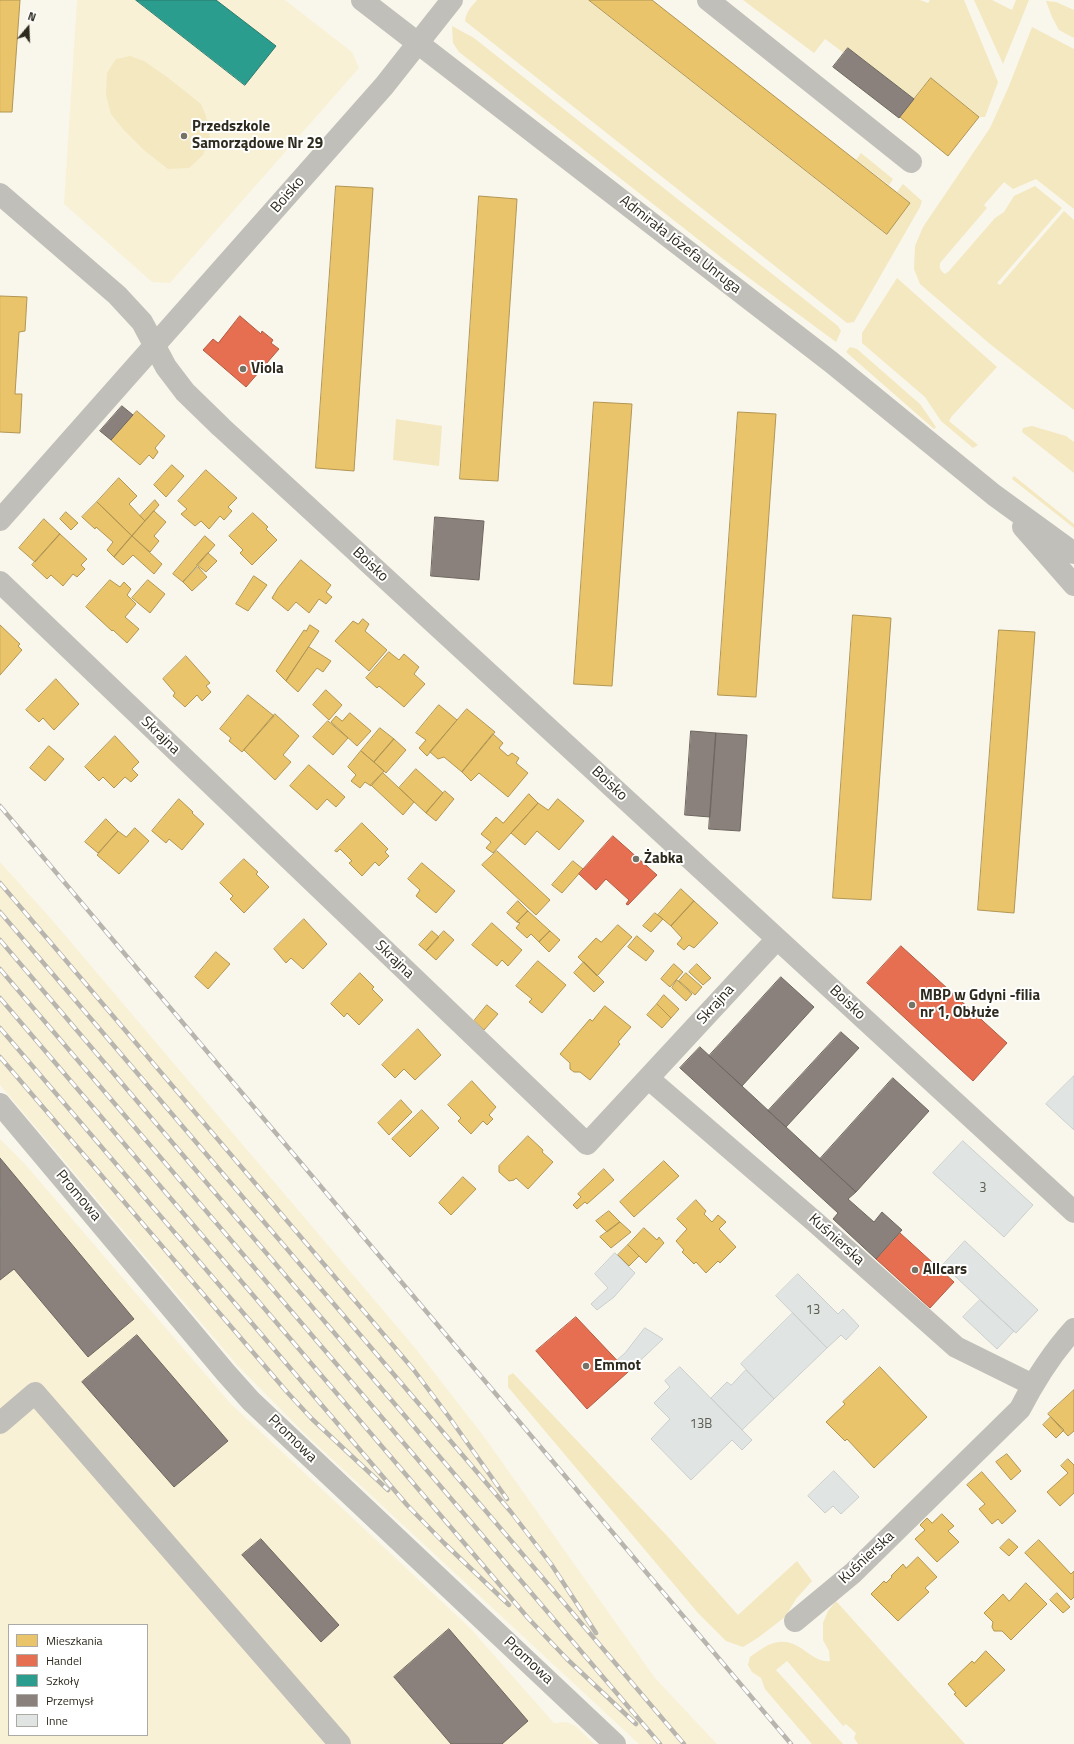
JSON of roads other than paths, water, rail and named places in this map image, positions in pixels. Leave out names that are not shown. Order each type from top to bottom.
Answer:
[{"type":"street","name":"Admirała Józefa Unruga","points":[[362,0],[830,362],[994,495],[1074,553]]},
{"type":"street","name":"Boisko","points":[[155,346],[384,86],[452,0]]},
{"type":"street","points":[[708,0],[911,162]]},
{"type":"street","name":"Boisko","points":[[0,194],[117,295],[142,322],[166,368],[185,392],[221,427],[1074,1212]]},
{"type":"street","points":[[0,520],[155,346]]},
{"type":"street","name":"Admirała Józefa Unruga","points":[[994,495],[1074,585]]},
{"type":"street","name":"Skrajna","points":[[0,582],[587,1144],[649,1079],[777,939]]},
{"type":"street","name":"Kuśnierska","points":[[649,1079],[814,1220],[956,1347],[1033,1385]]},
{"type":"street","name":"Promowa","points":[[0,1104],[226,1374],[251,1401],[616,1744]]},
{"type":"street","name":"Kuśnierska","points":[[795,1621],[853,1573],[1020,1409],[1033,1385],[1062,1342],[1074,1329]]},
{"type":"street","points":[[0,1423],[35,1393],[340,1744]]},
{"type":"railway","points":[[0,806],[791,1744]]},
{"type":"railway","points":[[0,883],[413,1369],[507,1499]]},
{"type":"railway","points":[[0,912],[511,1512],[551,1564],[596,1633]]},
{"type":"railway","points":[[0,940],[684,1744]]},
{"type":"railway","points":[[0,969],[660,1744]]},
{"type":"railway","points":[[0,998],[528,1618],[567,1659],[636,1724]]},
{"type":"railway","points":[[0,1028],[407,1505],[444,1543],[509,1605]]},
{"type":"railway","points":[[0,1057],[287,1392],[312,1419],[388,1490]]},
{"type":"place","name":"Przedszkole Samorządowe Nr 29","points":[[184,136]]},
{"type":"place","name":"Viola","points":[[243,369]]},
{"type":"place","name":"Żabka","points":[[636,859]]},
{"type":"place","name":"MBP w Gdyni -filia nr 1, Obłuże","points":[[912,1005]]},
{"type":"place","name":"Allcars","points":[[915,1270]]},
{"type":"place","name":"Emmot","points":[[586,1366]]}]
